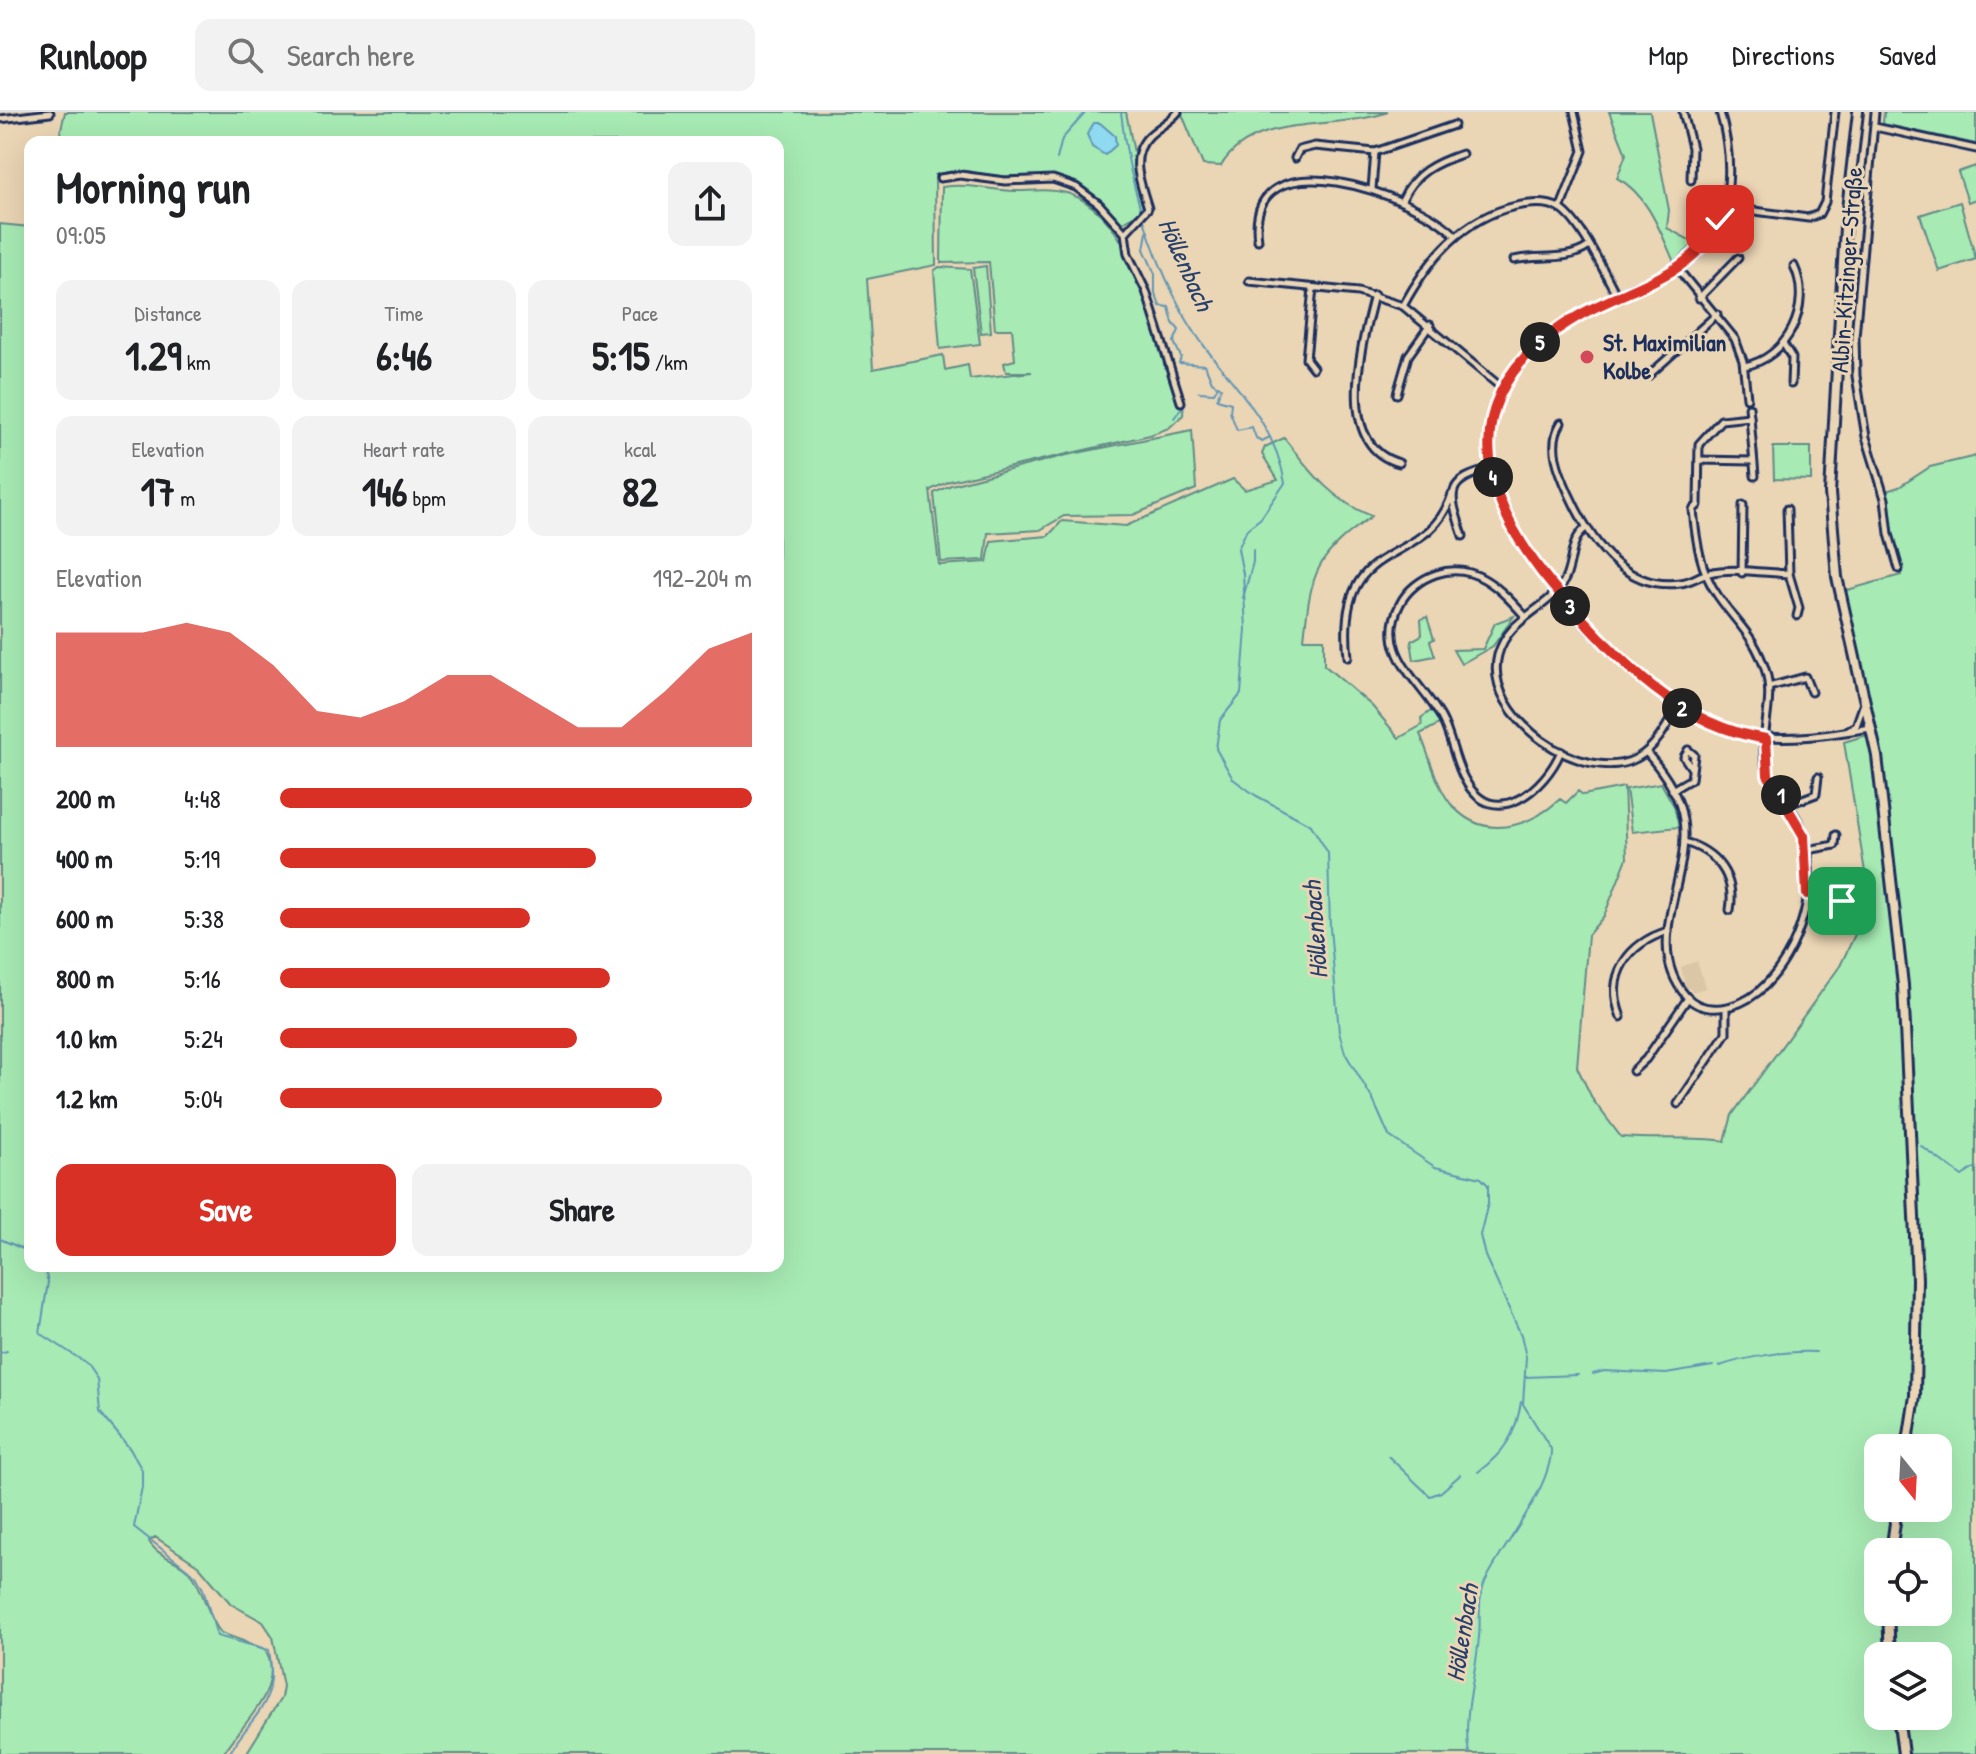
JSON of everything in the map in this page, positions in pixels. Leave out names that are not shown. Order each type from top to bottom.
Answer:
[{"type":"main road","points":[[1858,112],[1842,273],[1830,493],[1837,577],[1872,728],[1900,952],[1910,1093],[1917,1346],[1908,1434]]},
{"type":"main road","points":[[1900,1730],[1903,1754]]},
{"type":"street","points":[[1125,233],[1148,208],[1138,172],[1138,151],[1149,136],[1178,112]]},
{"type":"street","points":[[1560,209],[1584,146],[1574,112]]},
{"type":"street","points":[[1683,112],[1692,148],[1691,180]]},
{"type":"street","points":[[1720,112],[1729,158],[1724,207],[1704,248],[1678,269],[1570,321],[1519,362],[1502,388],[1489,435],[1491,469],[1509,524],[1556,590],[1630,668],[1678,706],[1727,730],[1766,739],[1794,740],[1872,728]]},
{"type":"street","points":[[1724,207],[1808,218],[1819,214],[1825,202],[1835,112]]},
{"type":"street","name":"Albin-Kitzinger-Straße","points":[[1875,112],[1855,337],[1856,376],[1864,428],[1885,499],[1889,534],[1899,569]]},
{"type":"street","points":[[0,119],[50,113]]},
{"type":"street","points":[[1295,158],[1299,150],[1315,146],[1375,152],[1454,125]]},
{"type":"street","points":[[1875,127],[1976,149]]},
{"type":"street","points":[[1372,189],[1375,152]]},
{"type":"street","points":[[1402,200],[1409,186],[1426,169],[1462,154]]},
{"type":"street","points":[[940,178],[960,175],[1005,181],[1041,178],[1068,184],[1091,197],[1125,233],[1128,254],[1146,291],[1181,402]]},
{"type":"street","points":[[1258,240],[1256,222],[1261,206],[1271,192],[1284,183],[1296,180],[1372,189],[1428,214],[1456,236]]},
{"type":"street","points":[[1403,306],[1423,272],[1456,236],[1483,218],[1514,206],[1536,203],[1560,209],[1588,247],[1617,296]]},
{"type":"street","points":[[1514,260],[1542,255],[1570,257],[1588,247]]},
{"type":"street","points":[[1699,298],[1738,258]]},
{"type":"street","points":[[1744,366],[1760,362],[1784,345],[1797,310],[1799,275],[1794,266]]},
{"type":"street","points":[[1678,269],[1735,339],[1744,366],[1747,398]]},
{"type":"street","points":[[1249,281],[1374,295],[1403,306],[1430,325],[1502,388]]},
{"type":"street","points":[[1313,288],[1306,359],[1313,368]]},
{"type":"street","points":[[1374,295],[1359,369],[1359,416],[1366,437],[1377,454],[1399,463]]},
{"type":"street","points":[[1648,376],[1717,314]]},
{"type":"street","points":[[1397,394],[1408,356],[1430,325]]},
{"type":"street","points":[[1784,345],[1792,358],[1791,384]]},
{"type":"street","points":[[1749,407],[1755,476]]},
{"type":"street","points":[[1646,752],[1672,790],[1682,814],[1684,842],[1668,931],[1670,964],[1688,998],[1702,1007],[1726,1008],[1749,999],[1777,972],[1794,944],[1807,894],[1807,850],[1800,824],[1766,770],[1769,687],[1754,640],[1716,595],[1706,573],[1693,510],[1698,505],[1699,444],[1721,420],[1750,417]]},
{"type":"street","points":[[1561,423],[1555,441],[1556,460],[1586,528],[1602,551],[1640,578],[1673,584],[1706,573],[1789,574]]},
{"type":"street","points":[[1699,460],[1753,461]]},
{"type":"street","points":[[1348,657],[1347,616],[1357,583],[1388,554],[1422,537],[1435,526],[1462,479],[1491,469]]},
{"type":"street","points":[[1452,494],[1463,536]]},
{"type":"street","points":[[1742,573],[1743,505]]},
{"type":"street","points":[[1787,509],[1789,574],[1799,608],[1797,616]]},
{"type":"street","points":[[1586,528],[1577,535],[1565,579],[1524,615],[1505,638],[1498,657],[1499,686],[1510,709],[1528,731],[1561,751],[1604,764],[1626,762],[1646,752],[1678,706]]},
{"type":"street","points":[[1524,615],[1504,591],[1487,580],[1465,571],[1446,571],[1418,583],[1404,597],[1393,621],[1393,643],[1406,673],[1442,719],[1467,784],[1482,798],[1510,803],[1530,795],[1550,773],[1561,751]]},
{"type":"street","points":[[1769,687],[1805,677],[1811,692]]},
{"type":"street","points":[[1844,733],[1860,718],[1864,699]]},
{"type":"street","points":[[1672,790],[1689,781],[1692,769]]},
{"type":"street","points":[[1789,804],[1816,794],[1818,777]]},
{"type":"street","points":[[1807,850],[1835,845],[1836,835]]},
{"type":"street","points":[[1684,842],[1706,851],[1723,869],[1731,890],[1730,910]]},
{"type":"street","points":[[1807,894],[1841,890],[1842,901]]},
{"type":"street","points":[[1621,1017],[1616,989],[1623,960],[1645,940],[1668,931]]},
{"type":"street","points":[[1633,1071],[1646,1059],[1688,998]]},
{"type":"street","points":[[1678,1104],[1726,1033],[1726,1008]]},
{"type":"shaded area","points":[[1697,961],[1706,988],[1692,992],[1690,988],[1686,990],[1681,967]]},
{"type":"green space","points":[[65,112],[1126,112],[1145,208],[1121,224],[1087,192],[1057,177],[997,176],[958,170],[935,175],[936,265],[867,279],[873,369],[943,355],[945,370],[968,365],[970,379],[1032,372],[1006,372],[1004,363],[1015,360],[1012,329],[995,329],[989,262],[941,263],[942,187],[1049,190],[1070,194],[1093,207],[1129,254],[1155,314],[1184,397],[1183,415],[1169,428],[1150,435],[950,481],[930,490],[939,565],[987,562],[991,541],[1048,536],[1062,521],[1126,526],[1233,479],[1245,490],[1278,480],[1262,454],[1265,447],[1284,438],[1333,493],[1372,516],[1338,543],[1319,567],[1310,597],[1304,639],[1324,639],[1324,665],[1372,706],[1399,738],[1422,725],[1421,718],[1435,708],[1443,722],[1420,734],[1450,803],[1476,823],[1491,827],[1505,826],[1534,817],[1560,799],[1566,803],[1578,791],[1583,795],[1624,787],[1627,858],[1604,916],[1588,935],[1577,1067],[1593,1100],[1621,1137],[1725,1141],[1732,1115],[1840,966],[1870,903],[1844,742],[1877,732],[1845,595],[1847,590],[1901,575],[1889,534],[1883,492],[1899,487],[1930,467],[1976,456],[1976,1754],[246,1754],[281,1698],[283,1686],[273,1637],[263,1622],[231,1604],[199,1566],[155,1537],[149,1541],[153,1547],[193,1576],[221,1633],[265,1649],[270,1678],[266,1692],[250,1718],[223,1754],[0,1754],[0,224],[24,226],[24,1272],[784,1272],[784,136],[59,136]]},
{"type":"green space","points":[[1181,112],[1388,112],[1367,118],[1274,130],[1253,137],[1235,149],[1221,166],[1203,165]]},
{"type":"green space","points":[[1609,112],[1650,112],[1669,210],[1667,228],[1695,243],[1674,262],[1645,204],[1637,193],[1617,178],[1626,154]]},
{"type":"green space","points":[[1884,112],[1976,112],[1976,144],[1883,124]]},
{"type":"green space","points":[[1976,166],[1976,199],[1968,202],[1958,172]]},
{"type":"green space","points":[[1960,202],[1976,259],[1939,271],[1920,215]]},
{"type":"green space","points":[[986,266],[991,332],[981,333],[973,268]]},
{"type":"green space","points":[[939,267],[970,269],[980,344],[940,349],[934,271]]},
{"type":"green space","points":[[1192,430],[1196,489],[1133,515],[1064,516],[1040,530],[988,533],[985,560],[941,562],[934,493],[951,485],[1067,455]]},
{"type":"green space","points":[[1773,447],[1811,447],[1811,480],[1774,479]]},
{"type":"green space","points":[[1514,616],[1493,646],[1461,664],[1453,650],[1483,649],[1495,623]]},
{"type":"green space","points":[[1427,617],[1434,639],[1430,641],[1435,656],[1414,660],[1411,641],[1422,635],[1421,619]]},
{"type":"green space","points":[[1661,783],[1674,806],[1679,827],[1632,832],[1626,789]]},
{"type":"water","points":[[1094,123],[1100,123],[1115,136],[1116,145],[1105,155],[1092,147],[1087,134]]},
{"type":"waterway","points":[[1057,159],[1062,139],[1086,112]]},
{"type":"waterway","name":"Höllenbach","points":[[1121,112],[1135,189],[1150,240],[1170,288],[1195,333],[1268,433],[1285,483],[1261,518],[1247,529],[1238,549],[1243,574],[1246,629],[1241,694],[1220,720],[1216,749],[1233,779],[1255,795],[1311,825],[1328,853],[1330,928],[1339,1032],[1345,1053],[1373,1100],[1389,1136],[1435,1167],[1481,1178],[1488,1185],[1488,1203],[1480,1235],[1485,1256],[1521,1335],[1526,1357],[1523,1404],[1551,1449],[1544,1481],[1483,1589],[1468,1710],[1469,1754]]},
{"type":"waterway","points":[[1010,183],[1023,183]]},
{"type":"waterway","points":[[1147,232],[1144,249],[1155,274],[1155,293],[1160,306],[1169,307],[1173,323],[1179,330],[1174,342],[1181,357],[1179,363],[1205,365],[1212,382],[1221,388],[1217,399],[1231,403],[1230,412],[1237,430],[1252,427],[1256,438],[1262,441],[1270,437]]},
{"type":"waterway","points":[[1199,392],[1214,393],[1218,386]]},
{"type":"waterway","points":[[1174,418],[1184,405]]},
{"type":"waterway","points":[[1243,598],[1253,562],[1253,550]]},
{"type":"waterway","points":[[1921,1146],[1962,1176],[1976,1167]]},
{"type":"waterway","points":[[0,1239],[24,1249]]},
{"type":"waterway","points":[[46,1272],[48,1282],[40,1333],[86,1363],[97,1379],[100,1412],[130,1449],[142,1470],[134,1527],[196,1576],[217,1636],[269,1650],[271,1669],[267,1697],[229,1754]]},
{"type":"waterway","points":[[0,1353],[7,1351]]},
{"type":"waterway","points":[[1720,1366],[1768,1355],[1816,1352]]},
{"type":"waterway","points":[[1593,1374],[1604,1371],[1666,1374],[1713,1366]]},
{"type":"waterway","points":[[1525,1377],[1578,1375]]},
{"type":"waterway","points":[[1478,1472],[1508,1442],[1521,1402]]},
{"type":"waterway","points":[[1388,1456],[1430,1496],[1441,1492],[1460,1475]]},
{"type":"place","name":"St. Maximilian Kolbe","points":[[1587,357]]},
{"type":"route","points":[[1720,219],[1704,248],[1687,263],[1580,315],[1548,336],[1519,362],[1495,406],[1488,452],[1491,469],[1505,516],[1514,531],[1556,590],[1622,661],[1660,694],[1702,719],[1727,730],[1766,739],[1765,765],[1768,775],[1789,804],[1804,836],[1807,894],[1841,890],[1842,901]]}]
